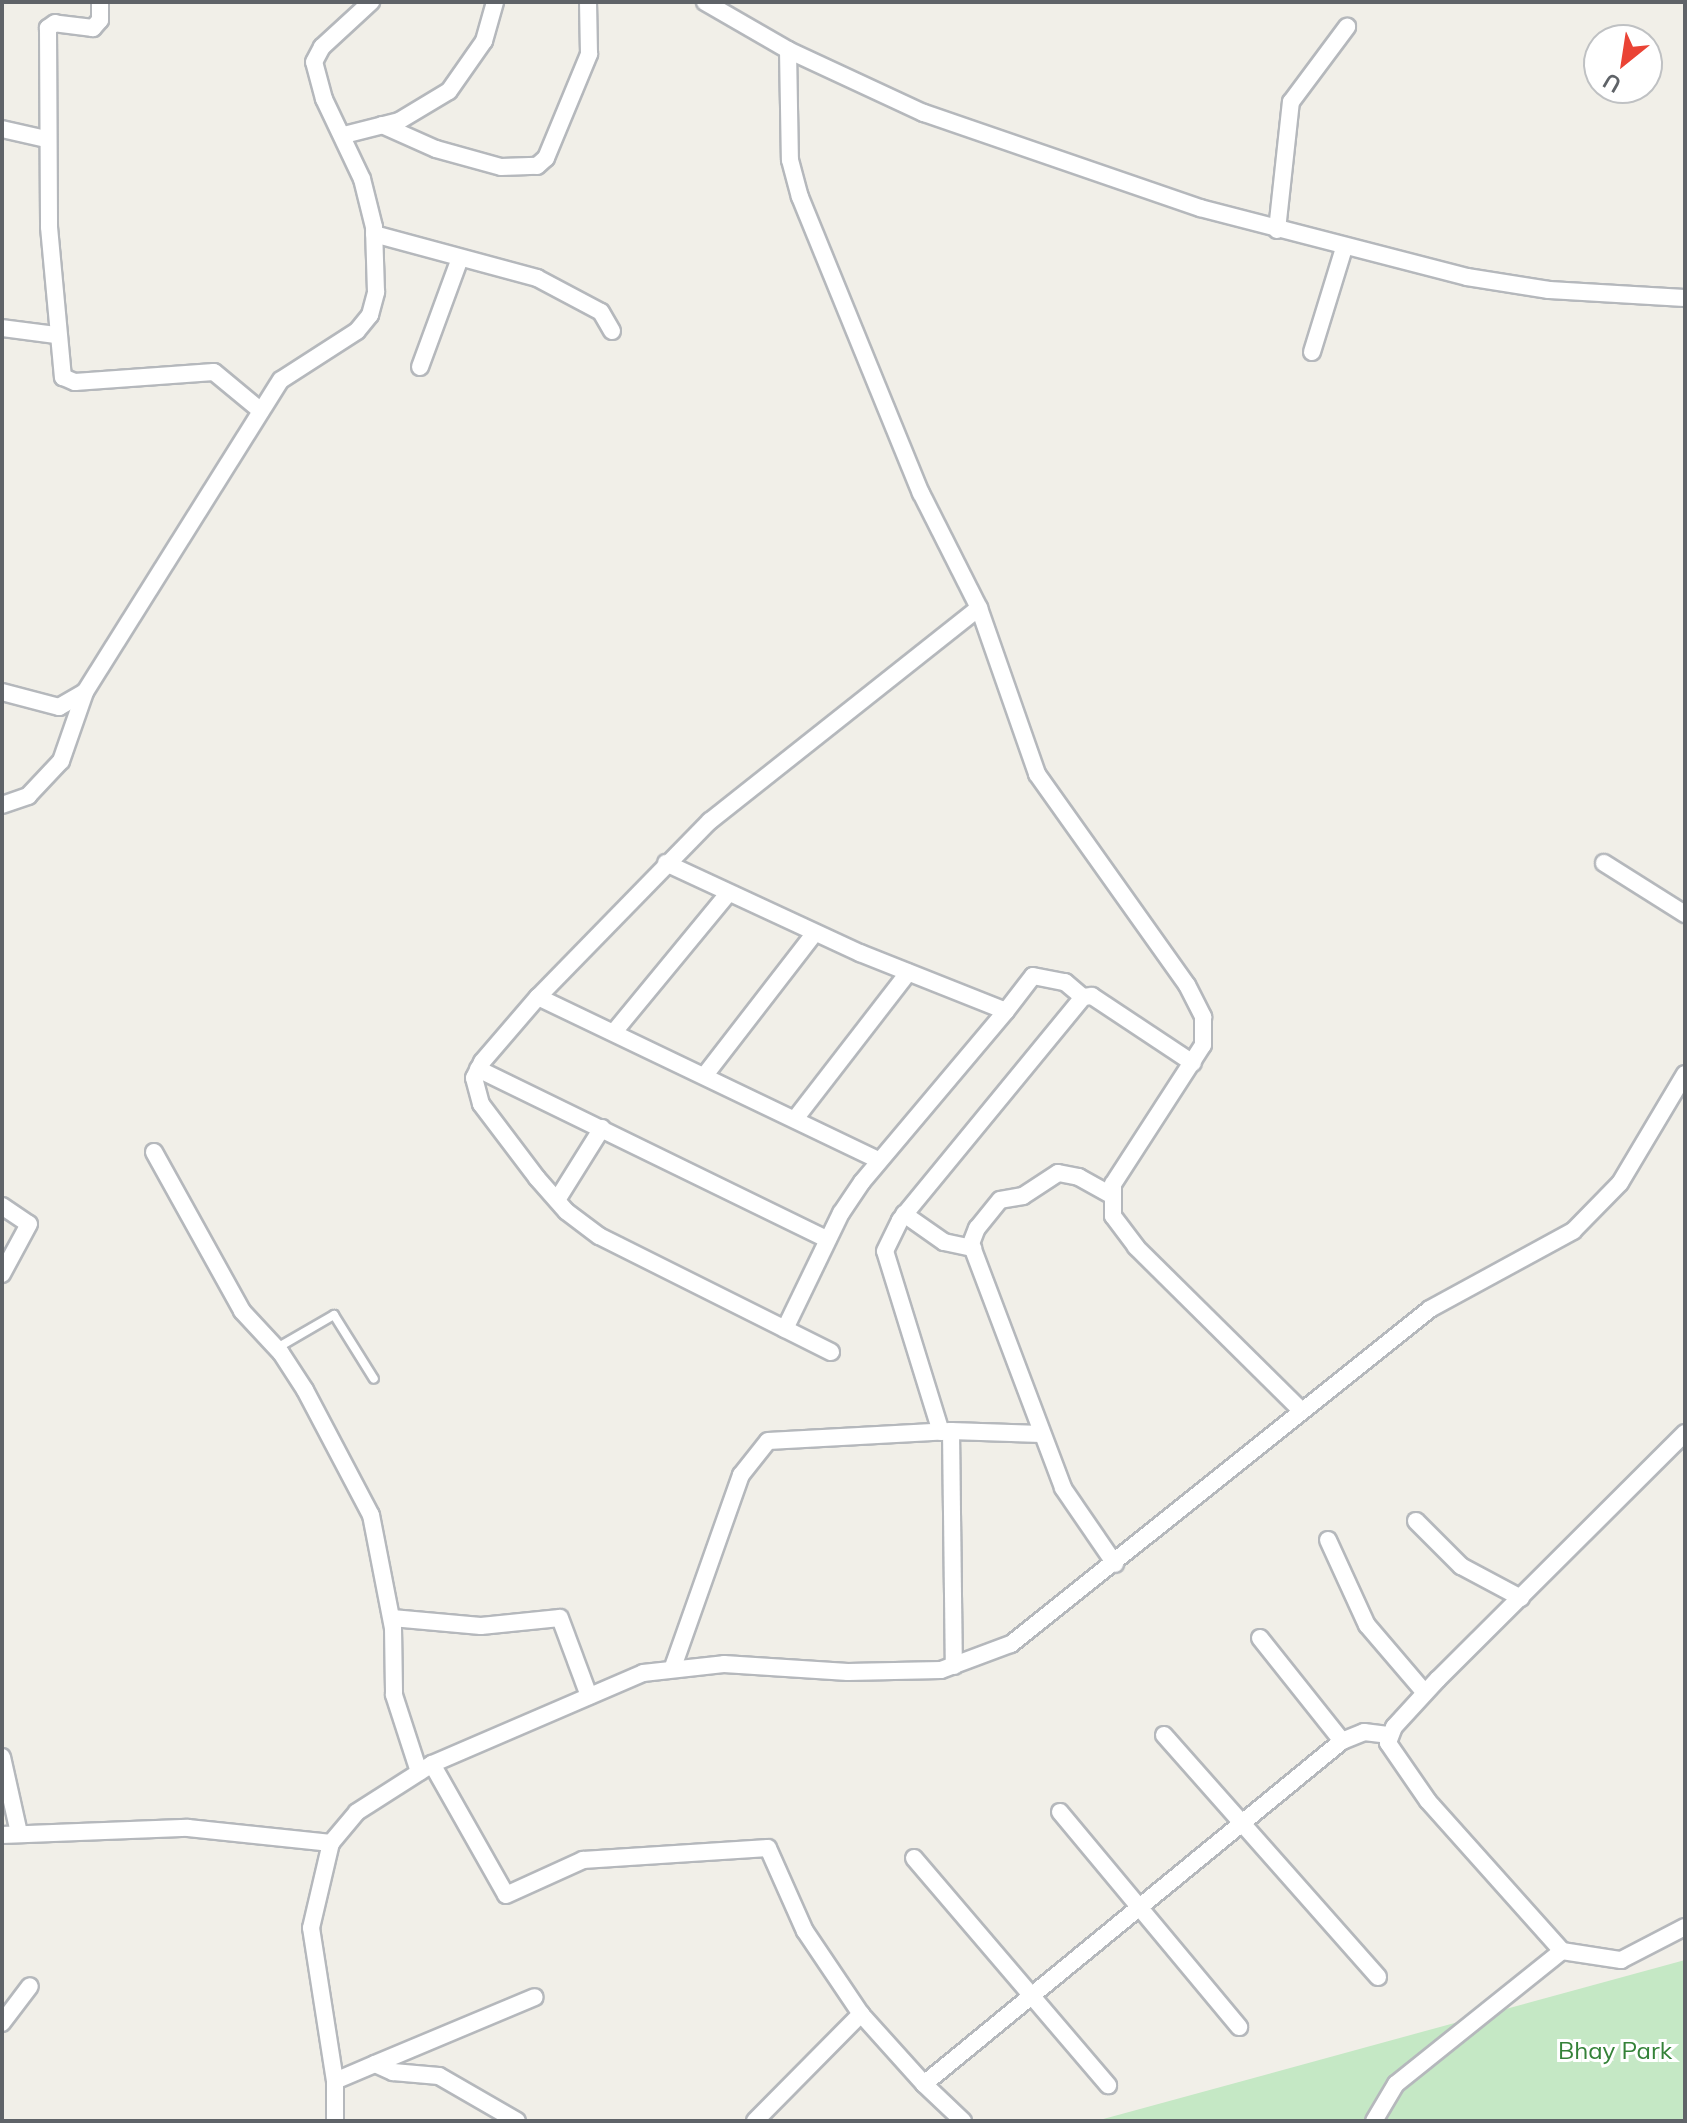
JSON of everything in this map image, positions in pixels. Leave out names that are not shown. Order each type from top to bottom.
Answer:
[{"type":"street","points":[[100,2],[100,20],[93,28],[55,23],[48,28],[46,139],[56,335],[63,377],[69,382],[214,372],[261,411]]},
{"type":"street","points":[[2,805],[28,796],[61,761],[85,692],[281,380],[365,324],[376,292],[374,234],[362,179],[344,135],[324,99],[314,62],[371,2]]},
{"type":"street","points":[[344,135],[424,110],[449,91],[484,41],[495,2]]},
{"type":"street","points":[[382,125],[436,149],[501,167],[537,166],[546,158],[589,54],[588,2]]},
{"type":"street","points":[[705,2],[788,50],[924,113],[1062,163],[1277,230],[1344,248],[1549,290],[1685,298]]},
{"type":"street","points":[[1277,230],[1291,102],[1347,27]]},
{"type":"street","points":[[788,50],[790,160],[800,197],[921,493],[979,608],[1037,774],[1197,1004],[1206,1031],[1193,1063],[1128,1159],[1111,1195],[1113,1216],[1136,1247],[1302,1411]]},
{"type":"street","points":[[2,129],[46,139]]},
{"type":"street","points":[[374,234],[537,278],[571,293],[601,312],[612,331]]},
{"type":"street","points":[[1312,352],[1344,248]]},
{"type":"street","points":[[420,367],[460,258]]},
{"type":"street","points":[[2,328],[56,335]]},
{"type":"street","points":[[831,1352],[599,1236],[557,1200],[481,1104],[474,1093],[478,1069],[538,997],[710,821],[979,608]]},
{"type":"street","points":[[2,692],[59,707],[85,692]]},
{"type":"street","points":[[666,863],[727,895],[814,934],[1006,1011]]},
{"type":"street","points":[[1604,863],[1685,914]]},
{"type":"street","points":[[614,1032],[727,895]]},
{"type":"street","points":[[705,1075],[814,934]]},
{"type":"street","points":[[795,1119],[908,973]]},
{"type":"street","points":[[785,1329],[827,1239],[878,1160],[1033,976],[1056,978],[1083,997],[1092,996],[1193,1063]]},
{"type":"street","points":[[538,997],[878,1160]]},
{"type":"street","points":[[954,1666],[946,1431],[885,1251],[904,1214],[1083,997]]},
{"type":"street","points":[[478,1069],[827,1239]]},
{"type":"street","points":[[335,2121],[335,2081],[311,1928],[331,1843],[357,1812],[426,1768],[589,1696],[673,1667],[724,1664],[848,1672],[954,1666],[1011,1644],[1450,1295],[1573,1231],[1620,1183],[1685,1074]]},
{"type":"street","points":[[557,1200],[602,1128]]},
{"type":"street","points":[[154,1152],[242,1311],[276,1348],[311,1400],[366,1503],[380,1542],[392,1618],[394,1695],[426,1768],[506,1895],[583,1860],[768,1848],[801,1924],[861,2014],[924,2084],[963,2121]]},
{"type":"street","points":[[1111,1195],[1079,1177],[1058,1173],[1023,1196],[1000,1200],[977,1228],[973,1248],[1063,1488],[1115,1564]]},
{"type":"street","points":[[2,1206],[29,1224],[2,1274]]},
{"type":"street","points":[[904,1214],[944,1242],[973,1248]]},
{"type":"street","points":[[673,1667],[741,1475],[759,1447],[790,1437],[946,1431],[1041,1434]]},
{"type":"street","points":[[1685,1433],[1425,1693],[1390,1735],[1389,1749],[1412,1782],[1562,1951],[1621,1960],[1685,1927]]},
{"type":"street","points":[[1416,1521],[1461,1566],[1521,1598]]},
{"type":"street","points":[[1328,1540],[1367,1625],[1425,1693]]},
{"type":"street","points":[[392,1618],[468,1626],[560,1618],[589,1696]]},
{"type":"street","points":[[1260,1638],[1342,1741]]},
{"type":"street","points":[[924,2084],[1029,1992],[1342,1741],[1364,1732],[1390,1735]]},
{"type":"street","points":[[1164,1735],[1378,1977]]},
{"type":"street","points":[[2,1757],[11,1834],[188,1828],[331,1843]]},
{"type":"street","points":[[1060,1812],[1239,2027]]},
{"type":"street","points":[[914,1858],[1108,2085]]},
{"type":"street","points":[[1374,2121],[1396,2084],[1562,1951]]},
{"type":"street","points":[[2,2023],[30,1986]]},
{"type":"street","points":[[335,2081],[535,1997]]},
{"type":"street","points":[[755,2121],[861,2014]]},
{"type":"street","points":[[375,2064],[393,2072],[439,2076],[517,2121]]},
{"type":"lane","points":[[276,1348],[333,1315],[374,1379]]},
{"type":"green space","name":"Bhay Park","points":[[1685,1960],[1685,2121],[1096,2121]]}]
